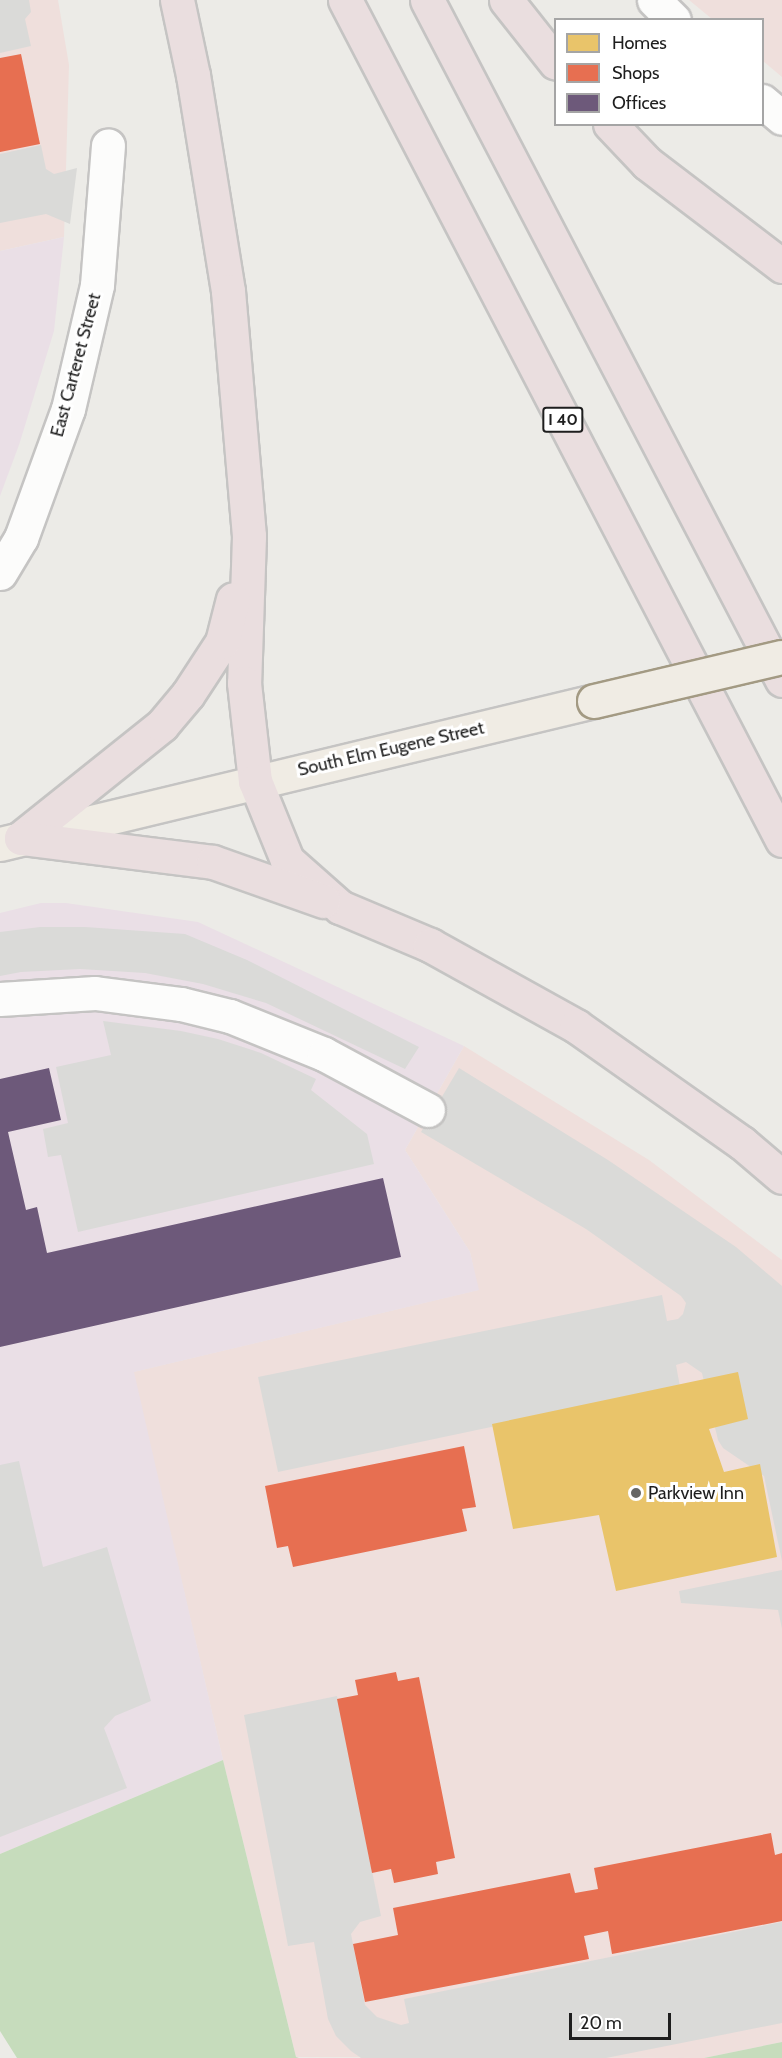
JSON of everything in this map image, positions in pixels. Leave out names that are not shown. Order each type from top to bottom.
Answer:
[{"type":"highway","points":[[177,0],[193,75],[228,291],[249,536],[244,683],[255,781],[287,860],[340,907]]},
{"type":"highway","name":"I 40","points":[[345,0],[782,840]]},
{"type":"highway","points":[[427,0],[782,680]]},
{"type":"highway","points":[[506,0],[554,62]]},
{"type":"highway","points":[[612,126],[647,163],[782,266]]},
{"type":"highway","points":[[11,841],[162,725],[188,694],[222,642],[249,536]]},
{"type":"highway","points":[[11,841],[213,862],[340,907],[430,945],[576,1026],[742,1143],[782,1177]]},
{"type":"main road","name":"South Elm Eugene Street","points":[[11,841],[782,657]]},
{"type":"street","points":[[654,0],[672,18]]},
{"type":"street","points":[[764,103],[782,118]]},
{"type":"street","name":"East Carteret Street","points":[[0,573],[21,538],[68,409],[98,285],[108,145]]},
{"type":"street","points":[[0,999],[105,994],[181,1004],[230,1016],[324,1054],[428,1110]]},
{"type":"shaded area","points":[[0,0],[58,0],[69,65],[64,237],[0,251]]},
{"type":"shaded area","points":[[0,0],[29,0],[31,12],[25,19],[31,46],[0,53]]},
{"type":"shaded area","points":[[689,0],[782,0],[782,77],[764,62],[764,18],[711,18]]},
{"type":"shaded area","points":[[41,145],[46,169],[54,174],[77,168],[70,224],[46,214],[0,223],[0,154]]},
{"type":"shaded area","points":[[64,237],[54,331],[19,445],[0,496],[0,251]]},
{"type":"shaded area","points":[[41,903],[66,903],[198,922],[464,1046],[405,1150],[470,1252],[479,1290],[134,1372],[223,1760],[0,1854],[0,913]]},
{"type":"shaded area","points":[[40,927],[85,927],[185,934],[247,960],[419,1047],[405,1069],[266,1003],[203,984],[145,973],[80,969],[21,972],[0,976],[0,932]]},
{"type":"shaded area","points":[[103,1021],[181,1031],[218,1039],[261,1053],[316,1079],[311,1090],[367,1134],[374,1164],[78,1232],[61,1155],[48,1157],[43,1129],[68,1123],[56,1067],[111,1055]]},
{"type":"shaded area","points":[[464,1046],[649,1160],[782,1260],[782,2042],[704,2058],[296,2057],[223,1760],[133,1372],[478,1290],[470,1252],[405,1150]]},
{"type":"shaded area","points":[[459,1068],[608,1160],[736,1247],[782,1286],[782,1561],[764,1476],[723,1448],[718,1440],[702,1373],[686,1362],[676,1365],[680,1387],[278,1472],[258,1377],[662,1295],[667,1321],[678,1319],[683,1314],[686,1303],[681,1296],[586,1229],[421,1132]]},
{"type":"shaded area","points":[[19,1461],[43,1567],[107,1547],[151,1701],[115,1716],[104,1728],[127,1788],[0,1837],[0,1465]]},
{"type":"shaded area","points":[[782,1570],[782,1629],[778,1610],[681,1603],[679,1591]]},
{"type":"shaded area","points":[[337,1696],[381,1916],[360,1922],[351,1934],[365,2005],[377,2017],[401,2025],[409,2023],[404,1999],[782,1922],[782,2023],[606,2058],[361,2058],[351,2051],[336,2036],[328,2019],[314,1942],[288,1946],[244,1715]]},
{"type":"green space","points":[[223,1760],[296,2057],[299,2058],[17,2058],[0,2031],[0,1854]]},
{"type":"green space","points":[[782,2042],[782,2058],[704,2058]]},
{"type":"building: Homes","name":"Parkview Inn","points":[[738,1372],[748,1419],[709,1429],[724,1472],[760,1464],[777,1557],[616,1591],[599,1515],[513,1529],[492,1424]]},
{"type":"building: Shops","points":[[21,54],[40,144],[0,152],[0,58]]},
{"type":"building: Shops","points":[[464,1446],[476,1507],[462,1509],[467,1531],[293,1567],[288,1546],[277,1548],[265,1486]]},
{"type":"building: Shops","points":[[396,1672],[398,1681],[419,1677],[455,1858],[436,1862],[438,1874],[394,1883],[391,1869],[372,1873],[337,1699],[358,1695],[355,1680]]},
{"type":"building: Shops","points":[[771,1833],[775,1855],[782,1853],[782,1921],[612,1954],[608,1931],[584,1936],[589,1959],[365,2002],[353,1944],[398,1935],[393,1908],[570,1873],[575,1893],[598,1889],[594,1868]]},
{"type":"building: Offices","points":[[49,1068],[61,1120],[8,1132],[26,1210],[37,1207],[47,1253],[383,1178],[401,1257],[0,1347],[0,1079]]},
{"type":"place","name":"Parkview Inn","points":[[636,1493]]}]
